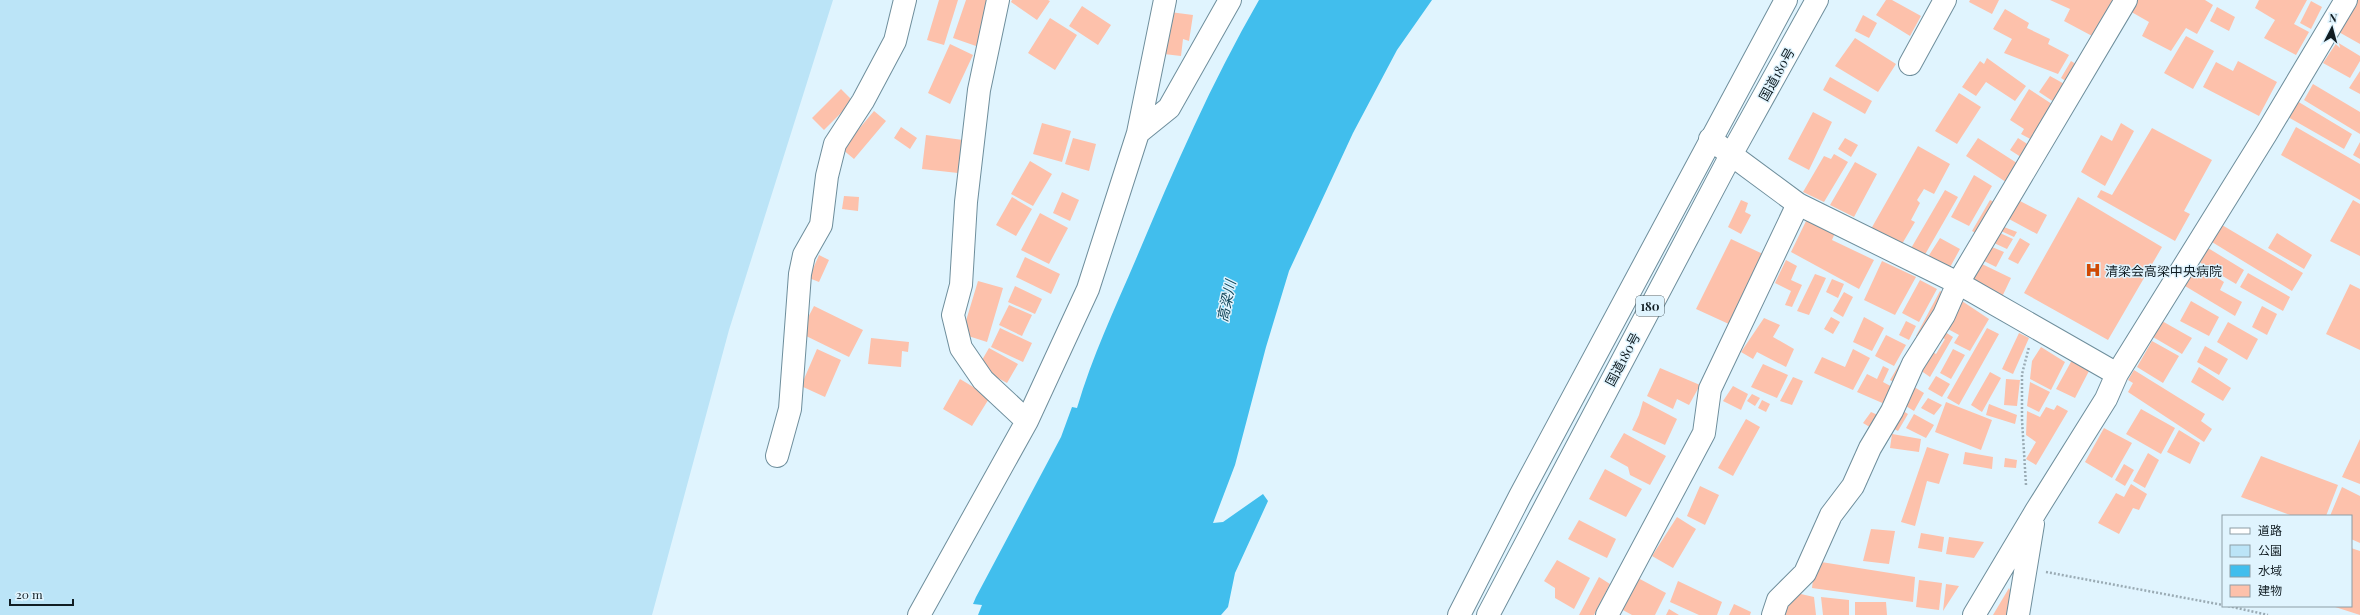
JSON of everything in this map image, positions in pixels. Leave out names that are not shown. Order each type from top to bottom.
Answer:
[{"type":"main road","points":[[777,456],[790,409],[800,274],[804,255],[821,225],[827,176],[835,144],[863,101],[895,41],[905,0]]},
{"type":"main road","points":[[998,0],[979,90],[966,202],[961,285],[953,315],[961,348],[983,380],[1027,421]]},
{"type":"main road","points":[[918,615],[1027,421],[1088,289],[1138,133],[1165,0]]},
{"type":"main road","points":[[1138,133],[1169,108],[1230,0]]},
{"type":"main road","name":"国道180号","points":[[1459,615],[1710,139],[1786,0]]},
{"type":"main road","name":"国道180号","points":[[1488,615],[1731,155],[1817,0]]},
{"type":"main road","points":[[1910,64],[1945,0]]},
{"type":"main road","points":[[1773,615],[1778,600],[1805,573],[1831,515],[1853,486],[1870,448],[1892,411],[1914,364],[1944,315],[1958,283],[2126,0]]},
{"type":"main road","points":[[1974,615],[2036,511],[2106,399],[2117,374],[2270,128],[2346,0]]},
{"type":"main road","points":[[1710,139],[1798,204],[1958,283],[2034,325],[2117,374]]},
{"type":"main road","points":[[1607,615],[1704,433],[1710,389],[1798,204]]},
{"type":"main road","points":[[2018,615],[2036,511]]},
{"type":"path","points":[[2034,325],[2022,374],[2022,420],[2026,485],[2036,511]]},
{"type":"path","points":[[2026,568],[2222,605]]},
{"type":"path","points":[[2232,607],[2268,615]]},
{"type":"green space","points":[[0,0],[833,0],[729,330],[652,615],[0,615]]},
{"type":"water","name":"高梁川","points":[[1259,0],[1432,0],[1397,50],[1353,133],[1289,271],[1266,347],[1235,465],[1213,523],[1223,522],[1263,494],[1268,501],[1235,573],[1228,607],[1221,615],[978,615],[982,605],[973,604],[976,597],[1061,437],[1072,407],[1077,408],[1104,333],[1179,160],[1241,31]]},
{"type":"building","points":[[939,0],[958,0],[944,45],[927,40]]},
{"type":"building","points":[[966,0],[986,0],[992,2],[976,46],[953,38]]},
{"type":"building","points":[[1012,0],[1050,1],[1037,20],[1011,2]]},
{"type":"building","points":[[1886,0],[1892,0],[1921,16],[1910,36],[1876,15]]},
{"type":"building","points":[[1970,0],[1999,0],[1992,14],[1969,2]]},
{"type":"building","points":[[2050,0],[2114,1],[2094,37],[2064,21],[2070,9]]},
{"type":"building","points":[[2134,0],[2205,0],[2213,5],[2197,34],[2186,28],[2171,51],[2142,36],[2149,22],[2128,10]]},
{"type":"building","points":[[2259,0],[2307,0],[2294,24],[2309,32],[2296,55],[2264,38],[2275,20],[2255,8]]},
{"type":"building","points":[[2356,0],[2360,0],[2360,44],[2337,31]]},
{"type":"building","points":[[2311,1],[2322,7],[2311,29],[2300,23]]},
{"type":"building","points":[[1082,6],[1111,25],[1098,45],[1069,26]]},
{"type":"building","points":[[2217,7],[2235,17],[2229,31],[2210,21]]},
{"type":"building","points":[[2005,9],[2029,23],[2027,28],[2050,39],[2048,44],[2069,55],[2058,74],[2004,53],[2012,39],[1993,29]]},
{"type":"building","points":[[1170,12],[1193,15],[1189,41],[1183,39],[1181,56],[1164,54]]},
{"type":"building","points":[[1863,15],[1877,23],[1869,38],[1855,31]]},
{"type":"building","points":[[1050,18],[1077,35],[1055,70],[1028,53]]},
{"type":"building","points":[[2186,36],[2214,51],[2193,89],[2164,73]]},
{"type":"building","points":[[1855,38],[1896,64],[1878,92],[1835,66]]},
{"type":"building","points":[[2337,42],[2360,56],[2360,61],[2350,78],[2323,63]]},
{"type":"building","points":[[950,44],[973,55],[950,104],[928,93]]},
{"type":"building","points":[[1987,58],[2026,86],[2015,101],[1986,82],[1976,96],[1962,87],[1980,61],[1984,64]]},
{"type":"building","points":[[2071,61],[2079,66],[2069,83],[2061,78]]},
{"type":"building","points":[[2238,61],[2277,82],[2259,116],[2203,87],[2216,62],[2233,71]]},
{"type":"building","points":[[2360,71],[2360,94],[2349,88]]},
{"type":"building","points":[[2050,76],[2068,86],[2057,104],[2039,92]]},
{"type":"building","points":[[1830,77],[1872,101],[1865,114],[1823,90]]},
{"type":"building","points":[[2313,84],[2360,112],[2360,134],[2304,100]]},
{"type":"building","points":[[841,89],[853,101],[824,130],[812,118]]},
{"type":"building","points":[[2029,89],[2055,106],[2034,141],[2021,134],[2024,129],[2010,120]]},
{"type":"building","points":[[1959,93],[1981,107],[1957,144],[1935,131]]},
{"type":"building","points":[[2297,101],[2352,134],[2344,149],[2288,117]]},
{"type":"building","points":[[874,111],[886,121],[854,159],[842,149]]},
{"type":"building","points":[[1813,112],[1832,122],[1809,170],[1788,159]]},
{"type":"building","points":[[1042,123],[1071,131],[1062,162],[1033,154]]},
{"type":"building","points":[[2121,123],[2134,131],[2105,186],[2081,172],[2101,135],[2112,141]]},
{"type":"building","points":[[901,127],[917,138],[910,149],[894,138]]},
{"type":"building","points":[[2296,127],[2360,164],[2360,200],[2281,155]]},
{"type":"building","name":"清梁会高梁中央病院","points":[[2152,128],[2212,160],[2184,211],[2190,214],[2175,241],[2097,197],[2101,190],[2112,195]]},
{"type":"building","points":[[926,135],[963,140],[958,173],[922,169]]},
{"type":"building","points":[[1073,138],[1096,144],[1089,171],[1065,164]]},
{"type":"building","points":[[1845,138],[1858,145],[1851,157],[1838,149]]},
{"type":"building","points":[[1978,138],[2020,165],[2009,184],[1966,156]]},
{"type":"building","points":[[2018,138],[2032,147],[2024,159],[2010,150]]},
{"type":"building","points":[[2360,142],[2360,159],[2353,155]]},
{"type":"building","points":[[1918,146],[1950,164],[1934,194],[1924,189],[1917,200],[1920,203],[1911,220],[1915,222],[1902,244],[1871,229]]},
{"type":"building","points":[[1834,154],[1848,162],[1824,202],[1803,192],[1824,156],[1831,159]]},
{"type":"building","points":[[1030,161],[1052,174],[1033,206],[1011,194]]},
{"type":"building","points":[[1855,162],[1877,174],[1854,217],[1830,205]]},
{"type":"building","points":[[1974,175],[1992,186],[1969,226],[1951,217]]},
{"type":"building","points":[[1945,190],[1958,197],[1923,258],[1910,250]]},
{"type":"building","points":[[1062,192],[1079,200],[1070,221],[1053,213]]},
{"type":"building","points":[[844,196],[859,197],[858,211],[842,209]]},
{"type":"building","points":[[1012,197],[1032,209],[1016,236],[996,225]]},
{"type":"building","name":"清梁会高梁中央病院","points":[[2078,197],[2162,247],[2108,340],[2024,293]]},
{"type":"building","points":[[1741,200],[1748,203],[1745,212],[1751,215],[1741,234],[1728,227]]},
{"type":"building","points":[[1990,200],[2000,205],[1983,237],[1972,231]]},
{"type":"building","points":[[2353,200],[2360,204],[2360,256],[2330,241]]},
{"type":"building","points":[[2020,201],[2047,215],[2037,234],[2009,219]]},
{"type":"building","points":[[1040,213],[1068,228],[1049,264],[1021,250]]},
{"type":"building","points":[[1807,219],[1835,233],[1832,240],[1874,260],[1859,289],[1791,252]]},
{"type":"building","points":[[2222,225],[2303,273],[2292,291],[2212,242]]},
{"type":"building","points":[[2004,227],[2017,232],[2014,237],[2001,231]]},
{"type":"building","points":[[2000,233],[2013,239],[2007,249],[1994,243]]},
{"type":"building","points":[[2277,233],[2312,255],[2304,269],[2268,248]]},
{"type":"building","points":[[1940,238],[1960,249],[1948,271],[1926,260]]},
{"type":"building","points":[[2020,238],[2030,244],[2018,264],[2008,259]]},
{"type":"building","points":[[1731,239],[1765,255],[1731,325],[1696,309]]},
{"type":"building","points":[[1992,247],[2004,252],[1996,267],[1984,261]]},
{"type":"building","points":[[2208,248],[2244,270],[2236,284],[2199,262]]},
{"type":"building","points":[[819,255],[829,260],[819,282],[809,278]]},
{"type":"building","points":[[1025,257],[1060,274],[1051,294],[1016,277]]},
{"type":"building","points":[[1786,260],[1797,266],[1791,280],[1802,285],[1792,307],[1785,305],[1791,291],[1775,283]]},
{"type":"building","points":[[1882,261],[1916,277],[1895,315],[1864,300]]},
{"type":"building","points":[[1982,264],[2011,278],[2001,299],[1971,283]]},
{"type":"building","points":[[2197,265],[2224,282],[2220,290],[2242,302],[2235,316],[2185,286]]},
{"type":"building","points":[[2248,273],[2290,297],[2283,311],[2240,287]]},
{"type":"building","points":[[1815,274],[1826,278],[1809,315],[1797,311]]},
{"type":"building","points":[[1832,279],[1844,284],[1838,298],[1826,292]]},
{"type":"building","points":[[1920,280],[1937,289],[1919,322],[1902,313]]},
{"type":"building","points":[[978,281],[1003,288],[987,342],[962,334]]},
{"type":"building","points":[[2350,284],[2360,289],[2360,350],[2326,334]]},
{"type":"building","points":[[1015,286],[1042,299],[1035,314],[1008,302]]},
{"type":"building","points":[[1940,291],[1949,296],[1924,339],[1916,336]]},
{"type":"building","points":[[1844,292],[1853,297],[1843,317],[1833,311]]},
{"type":"building","points":[[1962,301],[1989,319],[1970,351],[1954,343],[1959,335],[1946,328]]},
{"type":"building","points":[[2191,301],[2219,317],[2209,336],[2180,321]]},
{"type":"building","points":[[1009,305],[1032,315],[1022,336],[999,325]]},
{"type":"building","points":[[814,306],[863,330],[849,357],[800,333]]},
{"type":"building","points":[[2262,306],[2277,314],[2267,335],[2252,327]]},
{"type":"building","points":[[1831,317],[1840,322],[1833,334],[1824,329]]},
{"type":"building","points":[[1864,317],[1884,328],[1872,351],[1853,342]]},
{"type":"building","points":[[1764,318],[1780,325],[1773,337],[1794,349],[1786,367],[1757,352],[1753,359],[1741,352]]},
{"type":"building","points":[[1906,321],[1916,326],[1909,340],[1899,335]]},
{"type":"building","points":[[2162,321],[2192,338],[2182,354],[2153,337]]},
{"type":"building","points":[[2228,322],[2258,339],[2247,360],[2217,342]]},
{"type":"building","points":[[1000,328],[1032,343],[1023,362],[991,347]]},
{"type":"building","points":[[1987,328],[1999,334],[1959,405],[1947,398]]},
{"type":"building","points":[[1945,332],[1953,337],[1930,377],[1920,370],[1931,351],[1936,354],[1945,339],[1941,337]]},
{"type":"building","points":[[2019,333],[2029,338],[2013,374],[2002,369]]},
{"type":"building","points":[[1886,335],[1906,345],[1894,366],[1875,356]]},
{"type":"building","points":[[871,338],[909,342],[908,352],[902,351],[901,367],[868,364]]},
{"type":"building","points":[[2152,341],[2179,356],[2163,383],[2137,367]]},
{"type":"building","points":[[2205,346],[2228,359],[2219,375],[2197,362]]},
{"type":"building","points":[[2041,347],[2065,362],[2051,390],[2030,379],[2032,361]]},
{"type":"building","points":[[989,348],[1018,364],[1007,383],[978,367]]},
{"type":"building","points":[[817,349],[841,360],[825,397],[801,386]]},
{"type":"building","points":[[1853,349],[1870,358],[1853,390],[1814,373],[1822,357],[1845,367]]},
{"type":"building","points":[[1953,349],[1965,355],[1951,379],[1940,373]]},
{"type":"building","points":[[2072,360],[2090,369],[2075,398],[2056,389]]},
{"type":"building","points":[[1763,364],[1788,375],[1777,398],[1751,387]]},
{"type":"building","points":[[1899,365],[1908,369],[1900,385],[1890,380]]},
{"type":"building","points":[[1883,366],[1889,369],[1883,382],[1896,389],[1887,405],[1857,392],[1867,374],[1877,379]]},
{"type":"building","points":[[2199,367],[2231,388],[2223,401],[2191,382]]},
{"type":"building","points":[[1660,368],[1700,385],[1689,405],[1677,399],[1673,409],[1647,396]]},
{"type":"building","points":[[2134,370],[2205,414],[2201,421],[2212,429],[2204,442],[2128,392],[2133,383],[2128,380]]},
{"type":"building","points":[[1990,372],[2001,378],[1982,412],[1971,405]]},
{"type":"building","points":[[1936,376],[1950,384],[1942,397],[1928,389]]},
{"type":"building","points":[[1793,377],[1803,381],[1792,405],[1780,401]]},
{"type":"building","points":[[960,379],[990,397],[972,426],[943,409]]},
{"type":"building","points":[[2006,379],[2020,380],[2017,406],[2004,405]]},
{"type":"building","points":[[2030,382],[2050,392],[2039,412],[2027,406]]},
{"type":"building","points":[[1911,385],[1924,393],[1914,411],[1901,403]]},
{"type":"building","points":[[1733,386],[1748,394],[1741,410],[1723,401]]},
{"type":"building","points":[[1752,394],[1760,398],[1755,406],[1747,401]]},
{"type":"building","points":[[1928,398],[1942,405],[1934,415],[1921,408]]},
{"type":"building","points":[[1762,400],[1770,404],[1766,412],[1758,408]]},
{"type":"building","points":[[1643,401],[1677,419],[1665,445],[1632,430],[1639,415]]},
{"type":"building","points":[[1946,402],[1992,420],[1981,450],[1935,432]]},
{"type":"building","points":[[1989,404],[2017,415],[2015,424],[1986,415]]},
{"type":"building","points":[[2057,405],[2068,411],[2036,465],[2026,459],[2036,442],[2026,435],[2027,411],[2040,417],[2046,407],[2054,410]]},
{"type":"building","points":[[1898,408],[1908,414],[1898,431],[1888,426]]},
{"type":"building","points":[[2141,409],[2175,428],[2161,454],[2126,434]]},
{"type":"building","points":[[1871,412],[1880,416],[1873,429],[1863,423]]},
{"type":"building","points":[[1914,414],[1934,425],[1926,438],[1906,428]]},
{"type":"building","points":[[1746,419],[1760,427],[1733,476],[1718,468]]},
{"type":"building","points":[[2104,428],[2132,443],[2112,478],[2085,462]]},
{"type":"building","points":[[2179,430],[2200,443],[2190,464],[2167,452]]},
{"type":"building","points":[[1624,433],[1666,456],[1650,485],[1630,475],[1628,467],[1610,457]]},
{"type":"building","points":[[1892,434],[1921,439],[1919,452],[1890,448]]},
{"type":"building","points":[[2360,439],[2360,484],[2342,477]]},
{"type":"building","points":[[1927,447],[1949,454],[1939,484],[1927,481],[1915,526],[1901,522]]},
{"type":"building","points":[[1965,452],[1993,457],[1992,469],[1963,464]]},
{"type":"building","points":[[2148,453],[2159,460],[2145,488],[2133,481]]},
{"type":"building","points":[[2261,456],[2338,485],[2326,515],[2290,515],[2241,497]]},
{"type":"building","points":[[2005,458],[2017,460],[2016,468],[2004,467]]},
{"type":"building","points":[[2124,464],[2134,470],[2125,486],[2115,480]]},
{"type":"building","points":[[1605,469],[1642,489],[1626,517],[1589,499]]},
{"type":"building","points":[[2131,484],[2147,494],[2139,510],[2133,508],[2119,534],[2098,523],[2116,493],[2124,497]]},
{"type":"building","points":[[1700,486],[1719,495],[1705,525],[1687,516]]},
{"type":"building","points":[[2342,487],[2360,496],[2360,543],[2352,539],[2352,515],[2330,515]]},
{"type":"building","points":[[1677,517],[1696,529],[1673,568],[1652,556]]},
{"type":"building","points":[[1579,520],[1616,539],[1607,558],[1568,539]]},
{"type":"building","points":[[1871,529],[1895,531],[1889,564],[1863,561]]},
{"type":"building","points":[[1921,533],[1944,537],[1942,552],[1918,548]]},
{"type":"building","points":[[1949,537],[1984,542],[1974,558],[1946,554]]},
{"type":"building","points":[[2352,548],[2360,551],[2360,615],[2335,607],[2352,607]]},
{"type":"building","points":[[1557,560],[1590,578],[1574,609],[1555,598],[1555,588],[1544,581]]},
{"type":"building","points":[[1815,561],[1915,577],[1913,602],[1812,588]]},
{"type":"building","points":[[1599,577],[1610,584],[1594,615],[1579,615]]},
{"type":"building","points":[[1638,578],[1666,593],[1655,615],[1632,615],[1621,609]]},
{"type":"building","points":[[1919,580],[1942,583],[1939,610],[1916,607]]},
{"type":"building","points":[[1678,581],[1722,602],[1717,615],[1699,615],[1670,602]]},
{"type":"building","points":[[1946,584],[1959,586],[1943,611]]},
{"type":"building","points":[[2009,588],[2015,601],[2007,615],[1993,615]]},
{"type":"building","points":[[1792,592],[1814,597],[1816,615],[1781,615]]},
{"type":"building","points":[[1821,597],[1849,600],[1849,615],[1823,615]]},
{"type":"building","points":[[1855,602],[1886,602],[1887,615],[1855,615]]},
{"type":"building","points":[[1734,604],[1751,612],[1750,615],[1729,615]]},
{"type":"building","points":[[1669,609],[1679,615],[1666,615]]},
{"type":"place","name":"清梁会高梁中央病院","points":[[2093,270]]}]
